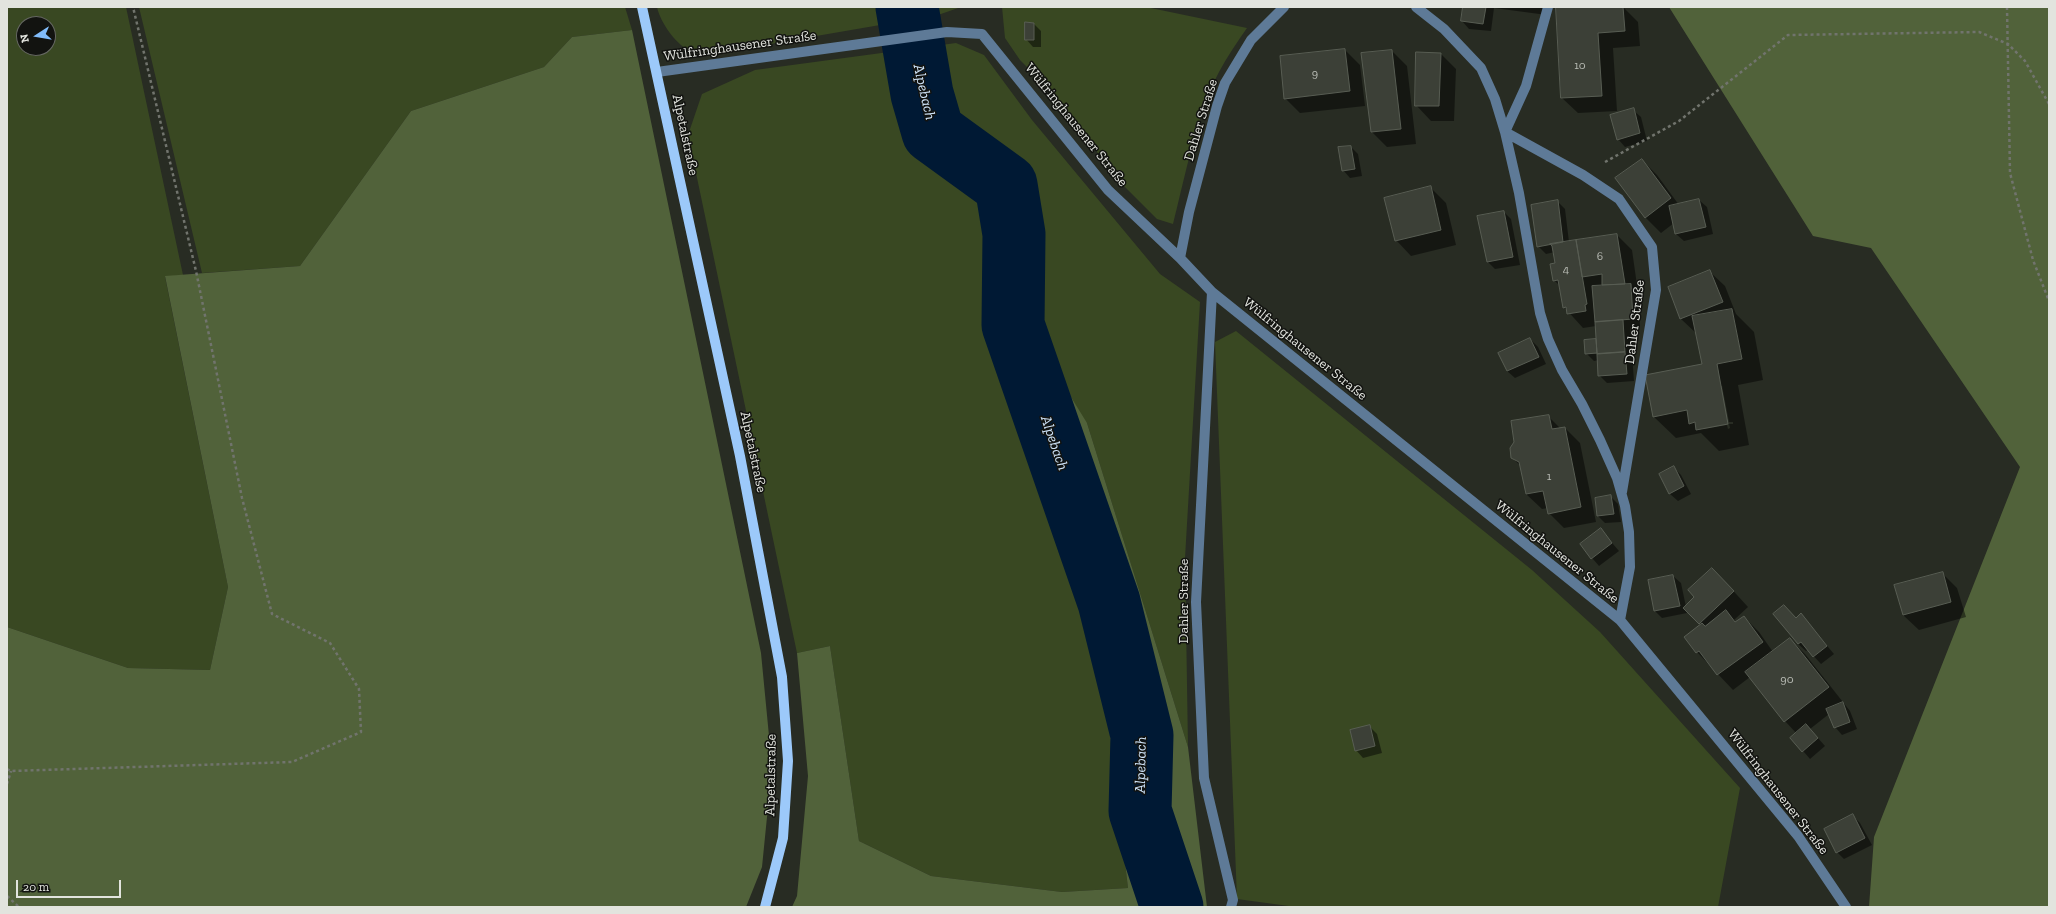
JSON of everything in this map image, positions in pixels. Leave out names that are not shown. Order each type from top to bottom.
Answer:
[{"type":"main road","name":"Alpetalstraße","points":[[642,7],[740,456],[782,678],[788,761],[783,838],[765,907]]},
{"type":"street","name":"Dahler Straße","points":[[1180,258],[1189,212],[1217,106],[1225,83],[1251,40],[1284,7]]},
{"type":"street","name":"Dahler Straße","points":[[1416,7],[1444,29],[1481,68],[1495,99],[1505,132],[1519,193],[1540,313],[1548,339],[1562,370],[1582,404],[1600,440],[1617,478],[1622,494],[1629,532],[1630,567],[1620,620]]},
{"type":"street","points":[[1505,132],[1526,86],[1548,7]]},
{"type":"street","name":"Wülfringhausener Straße","points":[[657,72],[947,32],[982,34],[1108,190],[1180,258],[1212,292],[1620,620],[1798,836],[1846,907]]},
{"type":"street","name":"Dahler Straße","points":[[1505,132],[1582,175],[1619,199],[1652,247],[1656,290],[1622,494]]},
{"type":"street","name":"Dahler Straße","points":[[1212,292],[1196,602],[1204,778],[1233,900],[1231,907]]},
{"type":"path","points":[[7,769],[11,771],[292,762],[361,732],[359,689],[330,643],[272,614],[242,498],[196,271],[133,7]]},
{"type":"path","points":[[2007,7],[2010,173],[2033,260],[2049,301]]},
{"type":"path","points":[[1582,175],[1679,121],[1788,35],[1979,32],[2008,44],[2025,61],[2049,104]]},
{"type":"path","points":[[7,784],[11,771]]},
{"type":"path","points":[[7,896],[19,907]]},
{"type":"green space","points":[[7,7],[126,7],[183,275],[165,277],[228,587],[210,670],[128,668],[7,627]]},
{"type":"green space","points":[[139,7],[625,7],[632,30],[572,37],[544,67],[411,111],[300,266],[202,273]]},
{"type":"green space","points":[[657,7],[961,7],[938,15],[712,54],[695,53],[675,40],[665,27]]},
{"type":"green space","points":[[1002,7],[1146,7],[1247,28],[1219,72],[1204,107],[1192,146],[1173,224],[1157,219],[1123,185],[1042,82],[1020,60],[1005,38]]},
{"type":"green space","points":[[1669,7],[2049,7],[2049,907],[1869,907],[1874,837],[2020,467],[1871,248],[1813,236]]},
{"type":"green space","points":[[632,30],[761,653],[772,767],[762,867],[746,907],[7,907],[7,627],[128,668],[210,670],[228,587],[165,276],[300,266],[411,111],[544,67],[572,37]]},
{"type":"green space","points":[[956,43],[984,55],[1032,120],[1160,274],[1200,302],[1185,558],[1188,747],[1087,423],[1015,397],[1102,668],[1128,888],[1062,892],[931,876],[859,841],[830,646],[797,653],[688,135],[702,94],[755,70]]},
{"type":"green space","points":[[1236,331],[1532,570],[1600,632],[1740,788],[1718,907],[1296,907],[1237,899],[1215,342]]},
{"type":"green space","points":[[1053,368],[1087,423],[1188,747],[1207,907],[792,907],[797,896],[808,776],[797,653],[830,646],[859,841],[931,876],[1062,892],[1128,888],[1102,668],[1015,397]]},
{"type":"building","points":[[1463,7],[1486,7],[1483,24],[1461,21]]},
{"type":"building","points":[[1556,7],[1623,7],[1625,31],[1598,33],[1602,96],[1561,98]]},
{"type":"building","points":[[1025,22],[1034,23],[1034,40],[1025,40]]},
{"type":"building","points":[[1345,49],[1350,91],[1284,99],[1280,56]]},
{"type":"building","points":[[1392,50],[1401,129],[1371,132],[1361,53]]},
{"type":"building","points":[[1416,52],[1441,53],[1439,106],[1415,106]]},
{"type":"building","points":[[1634,108],[1640,133],[1617,140],[1610,115]]},
{"type":"building","points":[[1351,146],[1355,169],[1342,171],[1338,147]]},
{"type":"building","points":[[1642,159],[1671,198],[1645,218],[1615,178]]},
{"type":"building","points":[[1431,186],[1441,230],[1395,241],[1384,198]]},
{"type":"building","points":[[1699,199],[1706,227],[1675,234],[1669,206]]},
{"type":"building","points":[[1558,200],[1563,242],[1537,247],[1531,205]]},
{"type":"building","points":[[1504,211],[1513,257],[1487,262],[1477,216]]},
{"type":"building","points":[[1617,234],[1625,284],[1602,285],[1602,274],[1582,277],[1576,240]]},
{"type":"building","points":[[1576,240],[1587,304],[1585,305],[1586,311],[1567,314],[1566,307],[1563,308],[1558,280],[1553,281],[1550,264],[1555,263],[1552,246],[1550,244]]},
{"type":"building","points":[[1710,270],[1723,302],[1680,319],[1668,287]]},
{"type":"building","points":[[1631,284],[1633,319],[1595,322],[1592,286]]},
{"type":"building","points":[[1732,309],[1742,359],[1717,364],[1728,424],[1696,430],[1695,422],[1689,424],[1687,410],[1653,417],[1645,375],[1702,364],[1692,316]]},
{"type":"building","points":[[1623,320],[1625,352],[1597,354],[1595,322]]},
{"type":"building","points":[[1530,338],[1539,357],[1507,371],[1498,353]]},
{"type":"building","points":[[1596,339],[1597,353],[1585,354],[1584,340]]},
{"type":"building","points":[[1625,352],[1627,374],[1598,376],[1597,354]]},
{"type":"building","points":[[1549,415],[1552,429],[1565,427],[1581,507],[1548,514],[1543,491],[1526,494],[1519,462],[1511,458],[1510,448],[1514,442],[1511,421]]},
{"type":"building","points":[[1674,466],[1684,486],[1669,494],[1659,474]]},
{"type":"building","points":[[1611,495],[1614,514],[1597,516],[1595,498]]},
{"type":"building","points":[[1601,528],[1612,543],[1591,559],[1580,544]]},
{"type":"building","points":[[1712,568],[1734,591],[1699,624],[1683,608],[1694,597],[1688,590]]},
{"type":"building","points":[[1943,572],[1951,602],[1903,615],[1894,585]]},
{"type":"building","points":[[1673,575],[1680,606],[1654,611],[1648,580]]},
{"type":"building","points":[[1784,605],[1796,618],[1801,613],[1827,646],[1813,657],[1801,642],[1798,644],[1773,614]]},
{"type":"building","points":[[1726,610],[1735,622],[1744,616],[1763,642],[1717,675],[1699,651],[1696,653],[1684,637],[1702,623],[1705,626]]},
{"type":"building","points":[[1790,638],[1829,687],[1784,722],[1745,672]]},
{"type":"building","points":[[1843,702],[1850,722],[1834,728],[1826,709]]},
{"type":"building","points":[[1806,724],[1818,738],[1802,752],[1790,738]]},
{"type":"building","points":[[1370,725],[1375,746],[1355,751],[1350,730]]},
{"type":"building","points":[[1853,814],[1865,838],[1836,853],[1824,829]]},
{"type":"waterway","name":"Alpebach","points":[[907,7],[922,94],[933,132],[1006,185],[1014,234],[1013,325],[1109,602],[1142,735],[1140,811],[1172,907]]}]
